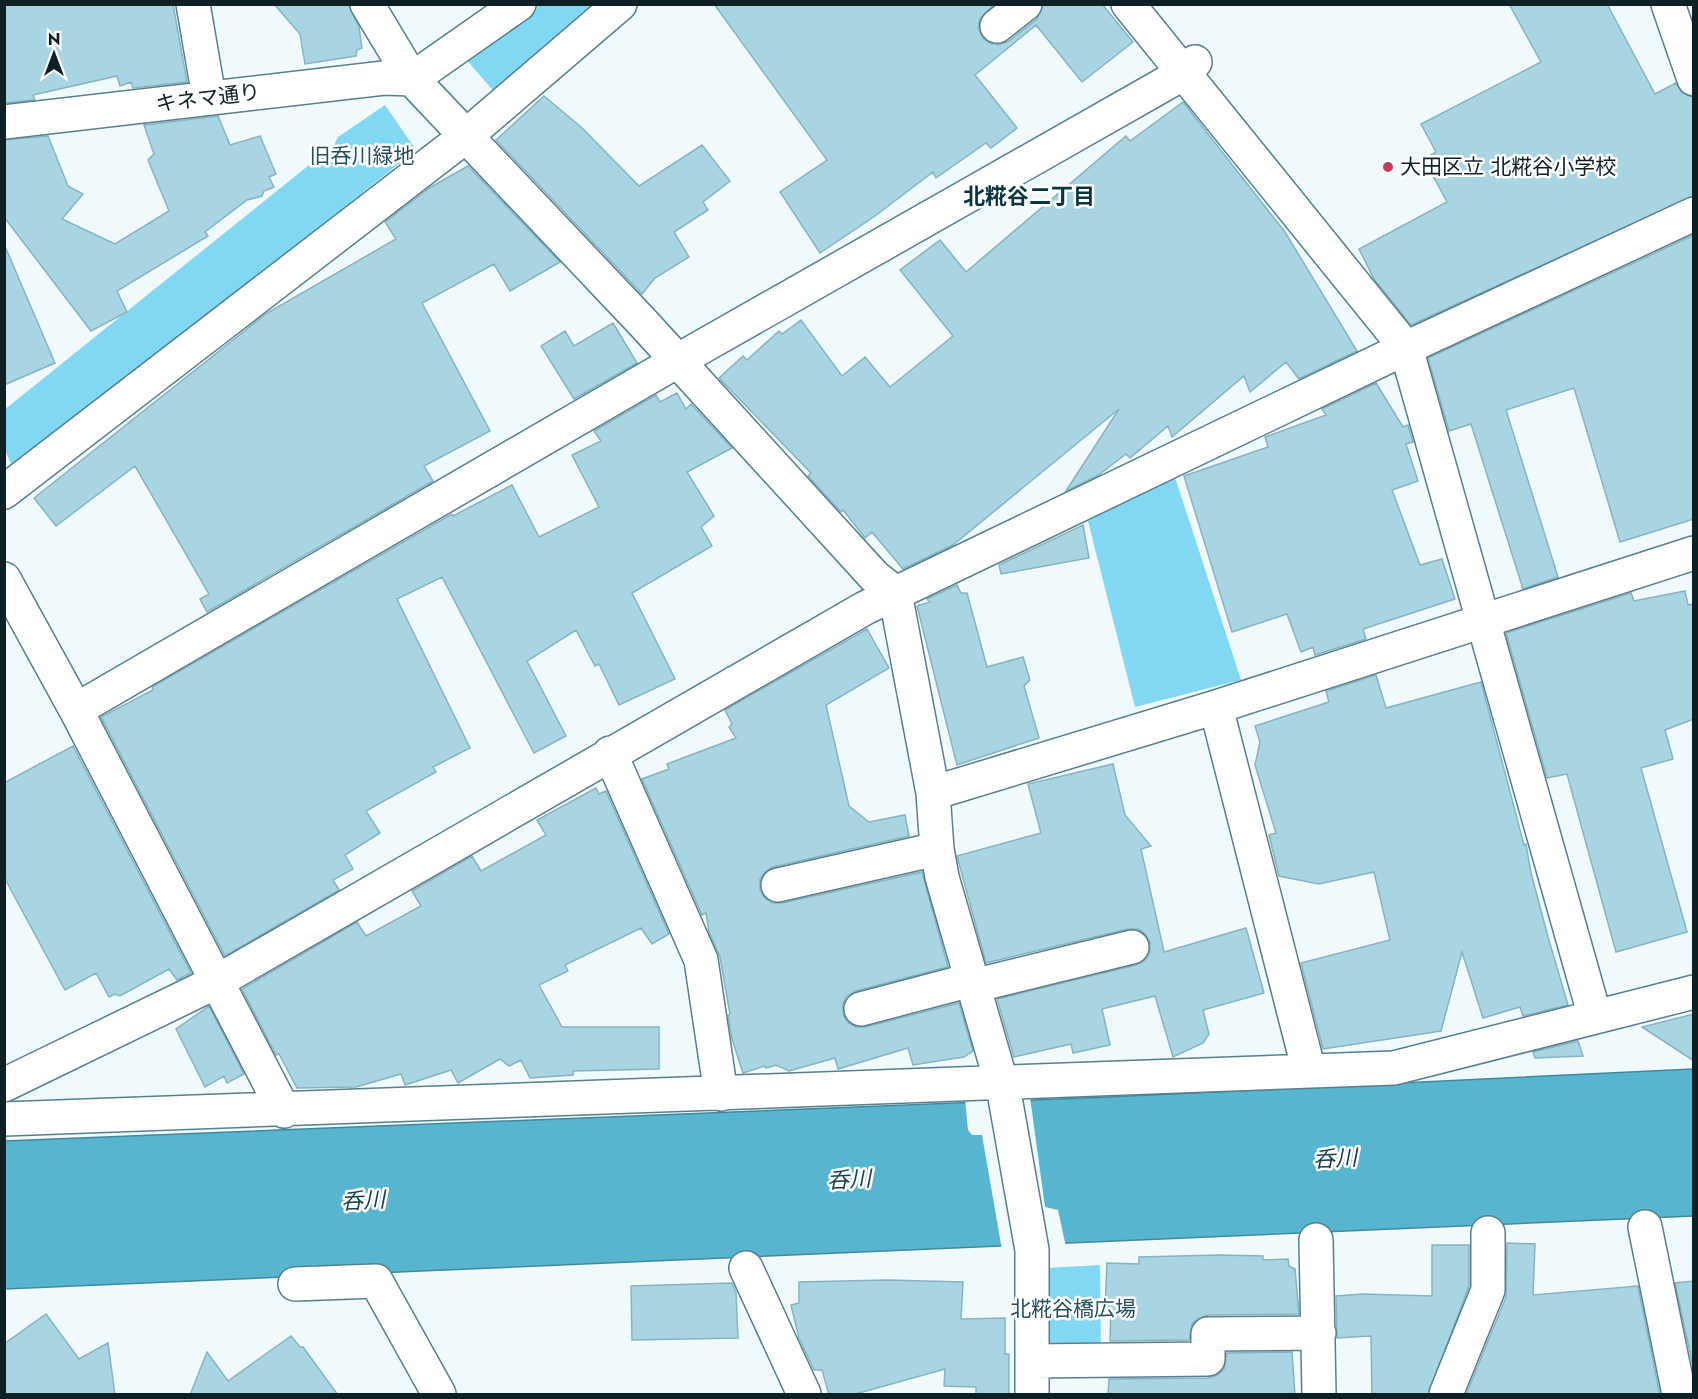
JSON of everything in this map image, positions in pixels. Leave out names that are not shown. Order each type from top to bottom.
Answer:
[{"type":"street","points":[[194,4],[209,97]]},
{"type":"street","points":[[367,4],[412,79],[874,576],[895,593],[933,793],[937,849],[942,877],[1003,1087],[1032,1250],[1032,1395]]},
{"type":"street","points":[[412,79],[519,4]]},
{"type":"street","points":[[4,492],[466,135],[620,4]]},
{"type":"street","points":[[997,26],[1025,4]]},
{"type":"street","points":[[1128,4],[1190,68],[1406,348],[1595,1017]]},
{"type":"street","points":[[1668,4],[1694,79]]},
{"type":"street","points":[[76,710],[1190,68]]},
{"type":"street","name":"キネマ通り","points":[[4,122],[384,78],[412,79]]},
{"type":"street","points":[[4,1085],[218,981],[844,619],[1406,348],[1694,214]]},
{"type":"street","points":[[933,793],[1216,707],[1694,553]]},
{"type":"street","points":[[4,579],[76,710],[284,1111]]},
{"type":"street","points":[[1216,707],[1309,1071]]},
{"type":"street","points":[[610,753],[701,960],[721,1094]]},
{"type":"street","points":[[778,885],[937,849]]},
{"type":"street","points":[[861,1009],[1132,947]]},
{"type":"street","points":[[4,1119],[721,1094],[1003,1087],[1394,1068],[1694,992]]},
{"type":"street","points":[[1645,1227],[1679,1395]]},
{"type":"street","points":[[1446,1395],[1488,1290],[1488,1233]]},
{"type":"street","points":[[1316,1240],[1319,1395]]},
{"type":"street","points":[[746,1268],[804,1395]]},
{"type":"street","points":[[296,1284],[376,1281],[439,1395]]},
{"type":"street","points":[[1032,1361],[1208,1359],[1208,1334],[1319,1333]]},
{"type":"green space","points":[[539,5],[601,5],[497,95],[464,57]]},
{"type":"green space","name":"旧呑川緑地","points":[[385,105],[416,150],[14,471],[5,450],[4,410],[334,145],[338,137]]},
{"type":"green space","points":[[1174,474],[1241,680],[1135,707],[1088,521]]},
{"type":"green space","name":"北糀谷橋広場","points":[[1100,1265],[1101,1349],[1047,1350],[1046,1268]]},
{"type":"water","name":"呑川","points":[[1693,1069],[1693,1216],[5,1289],[5,1141],[1108,1097]]},
{"type":"pier","points":[[1030,1097],[1045,1207],[1058,1210],[1066,1247],[1002,1250],[982,1135],[972,1135],[968,1130],[965,1099]]},
{"type":"building","points":[[4,4],[173,4],[187,82],[133,88],[131,82],[120,86],[117,76],[33,95],[35,100],[4,103]]},
{"type":"building","points":[[274,4],[348,4],[359,27],[362,48],[357,50],[356,56],[305,64],[300,34]]},
{"type":"building","points":[[714,4],[994,4],[980,19],[978,28],[983,38],[999,45],[1009,41],[1037,19],[1043,4],[1102,4],[1133,42],[1082,82],[1036,25],[975,75],[1017,128],[991,148],[986,143],[936,178],[933,172],[875,216],[820,253],[780,192],[827,160]]},
{"type":"building","points":[[1509,4],[1607,4],[1655,94],[1676,83],[1682,93],[1694,97],[1694,196],[1411,325],[1374,279],[1359,249],[1447,202],[1424,159],[1436,152],[1421,124],[1541,62]]},
{"type":"building","points":[[544,96],[581,127],[639,186],[702,145],[730,181],[703,202],[708,210],[674,232],[689,257],[655,278],[642,294],[496,140]]},
{"type":"building","points":[[1183,102],[1285,232],[1357,351],[1299,379],[1286,362],[1250,392],[1244,376],[1172,437],[1168,426],[1130,458],[1126,454],[1097,476],[1066,491],[1119,409],[953,545],[903,569],[872,532],[865,538],[843,510],[841,512],[808,476],[811,473],[719,378],[743,356],[747,360],[779,331],[782,334],[801,320],[842,376],[865,357],[890,387],[953,336],[900,270],[940,240],[966,272],[1126,136],[1130,141]]},
{"type":"building","points":[[218,116],[230,145],[260,136],[276,174],[269,177],[274,187],[264,191],[262,196],[247,200],[205,232],[208,236],[117,291],[127,312],[91,331],[4,217],[4,140],[48,136],[68,186],[83,194],[62,219],[115,244],[169,211],[148,160],[154,154],[144,125]]},
{"type":"building","points":[[468,166],[560,262],[510,291],[494,264],[422,303],[490,431],[424,466],[433,481],[207,612],[200,599],[209,594],[135,466],[56,526],[34,498],[267,313],[396,239],[385,222],[431,187]]},
{"type":"building","points":[[1694,235],[1694,519],[1620,542],[1574,388],[1506,410],[1558,577],[1523,589],[1471,424],[1449,431],[1428,358]]},
{"type":"building","points":[[4,244],[55,363],[4,385]]},
{"type":"building","points":[[613,323],[637,363],[574,399],[541,346],[565,331],[574,346]]},
{"type":"building","points":[[1376,383],[1403,427],[1408,425],[1413,442],[1406,444],[1418,481],[1392,490],[1420,565],[1442,559],[1455,599],[1363,629],[1366,639],[1315,655],[1313,647],[1301,652],[1287,614],[1232,632],[1184,476],[1268,447],[1265,437],[1326,415],[1322,409]]},
{"type":"building","points":[[677,393],[686,409],[691,404],[732,448],[687,472],[714,516],[701,527],[712,546],[632,593],[675,679],[619,705],[599,664],[595,666],[576,630],[527,661],[566,736],[534,753],[442,577],[397,599],[470,748],[433,767],[436,772],[366,811],[380,833],[345,855],[353,869],[333,880],[339,890],[225,956],[101,717],[153,690],[152,687],[452,514],[453,516],[512,485],[539,537],[599,507],[572,455],[601,441],[594,431],[656,395],[660,402]]},
{"type":"building","points":[[1083,525],[1089,558],[1001,574],[999,565]]},
{"type":"building","points":[[957,585],[961,593],[967,593],[987,667],[1023,657],[1030,680],[1024,686],[1039,738],[957,765],[917,606],[930,602],[927,599]]},
{"type":"building","points":[[1685,591],[1688,605],[1694,604],[1694,719],[1665,730],[1673,759],[1641,768],[1687,932],[1616,952],[1567,774],[1547,778],[1506,633],[1631,593],[1634,601]]},
{"type":"building","points":[[867,629],[889,668],[826,705],[849,806],[869,822],[905,815],[909,836],[773,867],[760,879],[760,890],[764,897],[772,903],[782,903],[922,872],[948,967],[856,991],[847,996],[843,1004],[843,1014],[847,1022],[856,1027],[865,1027],[959,1003],[973,1051],[964,1057],[913,1065],[908,1048],[838,1069],[835,1058],[789,1071],[776,1065],[743,1073],[732,1039],[720,957],[709,932],[706,913],[702,915],[642,779],[669,769],[667,764],[736,738],[729,727],[732,724],[725,710]]},
{"type":"building","points":[[1376,675],[1386,708],[1481,682],[1568,1005],[1523,1016],[1520,1007],[1483,1018],[1462,952],[1441,1031],[1323,1049],[1301,963],[1390,940],[1374,872],[1319,884],[1279,876],[1269,835],[1276,833],[1255,765],[1260,742],[1255,726],[1329,702],[1326,691]]},
{"type":"building","points":[[73,746],[191,973],[177,980],[169,969],[120,996],[115,994],[109,997],[96,973],[65,990],[4,877],[4,783]]},
{"type":"building","points":[[1113,764],[1125,815],[1151,846],[1141,849],[1164,952],[1246,928],[1264,993],[1203,1010],[1209,1034],[1203,1043],[1173,1057],[1155,996],[1102,1009],[1110,1045],[1073,1053],[1071,1044],[1014,1057],[997,999],[1136,965],[1144,961],[1150,953],[1150,942],[1138,929],[1128,929],[986,963],[957,856],[1041,833],[1028,784]]},
{"type":"building","points":[[596,788],[599,794],[606,791],[669,934],[652,944],[641,928],[565,965],[568,971],[539,985],[562,1027],[659,1027],[659,1069],[573,1071],[573,1075],[530,1078],[521,1060],[509,1066],[500,1059],[458,1083],[451,1070],[405,1085],[401,1074],[356,1087],[297,1088],[279,1054],[276,1055],[242,989],[357,922],[366,936],[421,906],[412,891],[472,856],[481,871],[546,835],[537,820]]},
{"type":"building","points":[[209,1006],[244,1074],[227,1083],[224,1076],[205,1087],[176,1029]]},
{"type":"building","points":[[1694,1014],[1694,1061],[1642,1027]]},
{"type":"building","points":[[1578,1041],[1583,1056],[1535,1058],[1533,1052]]},
{"type":"building","points":[[1507,1243],[1535,1244],[1533,1295],[1638,1286],[1660,1395],[1466,1395],[1506,1297]]},
{"type":"building","points":[[1432,1245],[1469,1245],[1469,1286],[1428,1395],[1372,1395],[1371,1336],[1337,1338],[1336,1296],[1363,1294],[1432,1296]]},
{"type":"building","points":[[1263,1256],[1263,1260],[1288,1259],[1289,1266],[1295,1269],[1299,1314],[1208,1315],[1192,1324],[1189,1340],[1110,1341],[1111,1309],[1105,1308],[1107,1263],[1139,1264],[1139,1257]]},
{"type":"building","points":[[887,1280],[963,1282],[961,1319],[1005,1318],[1005,1354],[1009,1354],[1009,1395],[976,1394],[976,1387],[944,1386],[945,1369],[852,1395],[829,1395],[822,1370],[814,1370],[799,1338],[791,1305],[799,1303],[799,1282]]},
{"type":"building","points":[[1694,1281],[1694,1371],[1675,1283]]},
{"type":"building","points":[[732,1283],[736,1292],[738,1338],[632,1340],[631,1286]]},
{"type":"building","points":[[46,1314],[79,1359],[108,1343],[115,1395],[4,1395],[4,1344]]},
{"type":"building","points":[[291,1336],[300,1347],[303,1347],[338,1395],[190,1395],[207,1352],[228,1381]]},
{"type":"building","points":[[1292,1352],[1295,1395],[1108,1395],[1109,1379],[1208,1378],[1224,1369],[1227,1353]]},
{"type":"place","name":"大田区立 北糀谷小学校","points":[[1388,167]]},
{"type":"district","name":"北糀谷二丁目","points":[[1029,196]]}]
